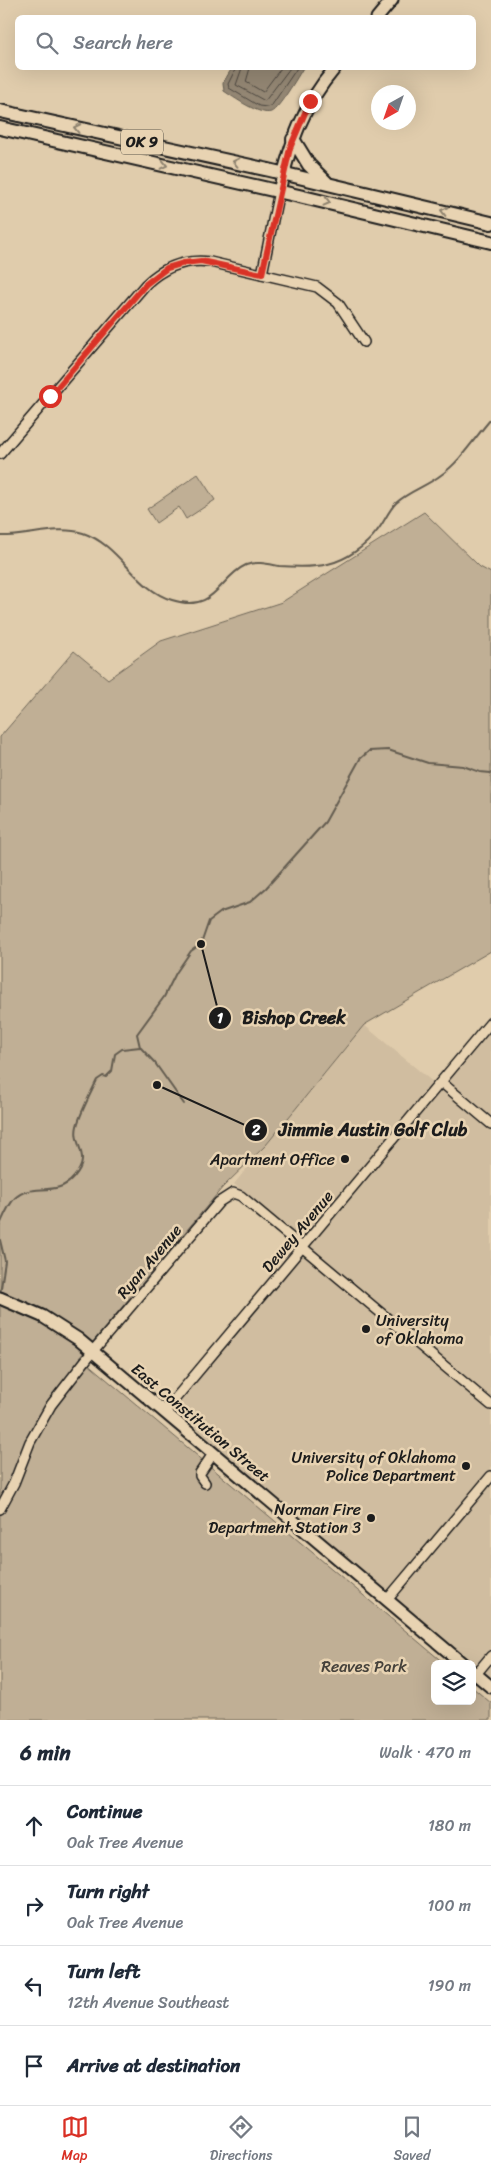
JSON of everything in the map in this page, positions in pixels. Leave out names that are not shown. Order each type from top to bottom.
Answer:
[{"type":"highway","name":"OK 9","points":[[0,111],[284,173],[491,223]]},
{"type":"highway","name":"OK 9","points":[[0,128],[279,191],[491,242]]},
{"type":"highway","points":[[292,140],[309,165],[328,184]]},
{"type":"main road","points":[[380,15],[392,0]]},
{"type":"main road","points":[[279,191],[292,140],[310,101],[333,70]]},
{"type":"main road","name":"East Constitution Street","points":[[0,1298],[56,1324],[92,1352],[458,1660]]},
{"type":"main road","points":[[476,1675],[491,1687]]},
{"type":"street","points":[[262,274],[279,191]]},
{"type":"street","points":[[0,454],[137,294],[160,272],[175,265],[201,261],[304,283],[323,290],[346,313],[364,342]]},
{"type":"street","name":"Dewey Avenue","points":[[164,1412],[491,1022]]},
{"type":"street","points":[[441,1082],[491,1124]]},
{"type":"street","name":"Ryan Avenue","points":[[0,1509],[40,1422],[51,1405],[92,1352],[219,1202],[233,1193],[241,1196],[303,1247]]},
{"type":"street","points":[[303,1247],[491,1405]]},
{"type":"street","points":[[205,1483],[200,1476],[200,1472],[213,1454]]},
{"type":"street","points":[[387,1600],[491,1476]]},
{"type":"street","points":[[476,1671],[491,1656]]},
{"type":"shaded area","name":"University of Oklahoma","points":[[364,1025],[440,1088],[491,1025],[491,1680],[476,1667],[476,1660],[468,1660],[174,1410],[307,1247],[234,1184]]},
{"type":"green space","points":[[198,474],[215,500],[186,519],[179,507],[156,523],[147,509]]},
{"type":"green space","name":"Reaves Park","points":[[424,512],[480,567],[491,573],[491,951],[364,1025],[266,1145],[223,1187],[80,1357],[440,1660],[431,1660],[431,1705],[476,1705],[476,1690],[491,1703],[491,1720],[0,1720],[0,737],[74,651],[108,679],[161,641],[282,602]]},
{"type":"water","points":[[231,70],[302,70],[279,105],[271,112],[260,111],[247,105],[224,91],[223,83]]},
{"type":"waterway","points":[[0,536],[62,530],[83,533],[107,547],[148,587],[159,594],[172,600],[186,603],[198,602],[215,592],[246,565],[258,563],[304,567],[317,566],[335,562],[349,556],[372,537],[396,503],[436,479],[455,463],[491,419]]},
{"type":"waterway","points":[[0,1225],[10,1204],[21,1193],[60,1187],[74,1177],[82,1163],[76,1133],[77,1126],[97,1080],[103,1076],[106,1077],[112,1071],[115,1054],[122,1049],[140,1047],[137,1034],[164,997],[176,973],[191,951],[201,944],[209,921],[221,912],[250,902],[266,888],[325,822],[360,759],[369,751],[388,750],[428,763],[463,766],[480,772],[491,773]]},
{"type":"waterway","points":[[140,1047],[155,1063],[184,1104]]},
{"type":"waterway","points":[[0,1240],[5,1261],[0,1295]]},
{"type":"place","name":"Bishop Creek","points":[[201,944]]},
{"type":"place","name":"Jimmie Austin Golf Club","points":[[157,1085]]},
{"type":"place","name":"Apartment Office","points":[[345,1159]]},
{"type":"place","name":"University of Oklahoma","points":[[366,1329]]},
{"type":"place","name":"University of Oklahoma Police Department","points":[[466,1466]]},
{"type":"place","name":"Norman Fire Department Station 3","points":[[371,1518]]},
{"type":"route","points":[[50,396],[146,284],[167,268],[192,261],[201,261],[262,274],[290,148],[297,127],[310,101]]}]
